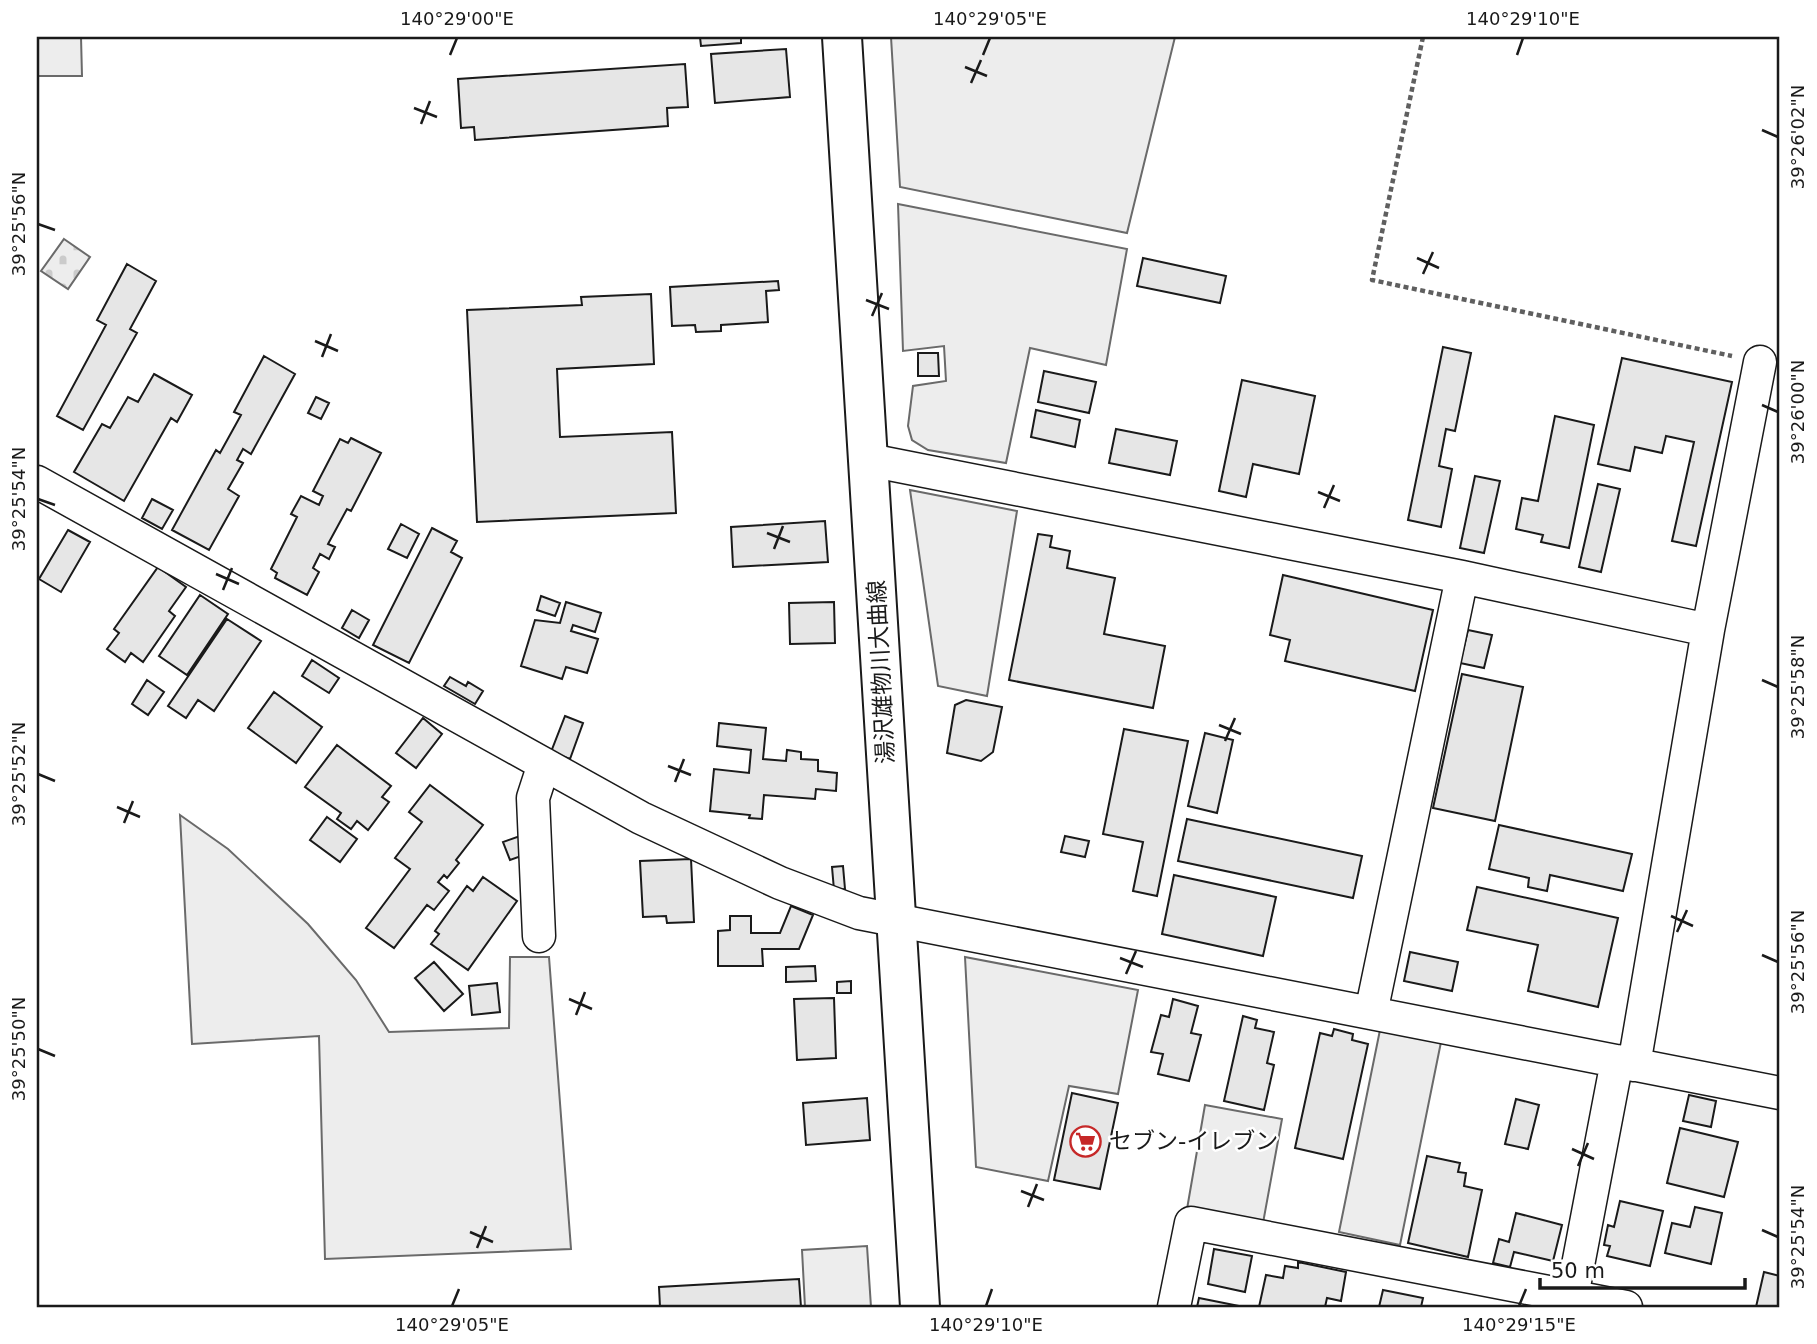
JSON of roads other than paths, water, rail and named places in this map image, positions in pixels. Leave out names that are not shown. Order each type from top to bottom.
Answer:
[{"type":"main road","name":"湯沢雄物川大曲線","points":[[842,37],[920,1307]]},
{"type":"street","points":[[1571,1302],[1626,1063],[1760,362]]},
{"type":"street","points":[[869,460],[1462,577],[1708,630]]},
{"type":"street","points":[[37,482],[641,818],[780,883],[859,913],[1780,1093]]},
{"type":"street","points":[[1371,1013],[1462,577]]},
{"type":"street","points":[[539,936],[533,798],[544,764]]},
{"type":"street","points":[[1174,1307],[1191,1223],[1571,1302],[1626,1307]]},
{"type":"place","name":"セブン-イレブン","points":[[1086,1141]]}]
